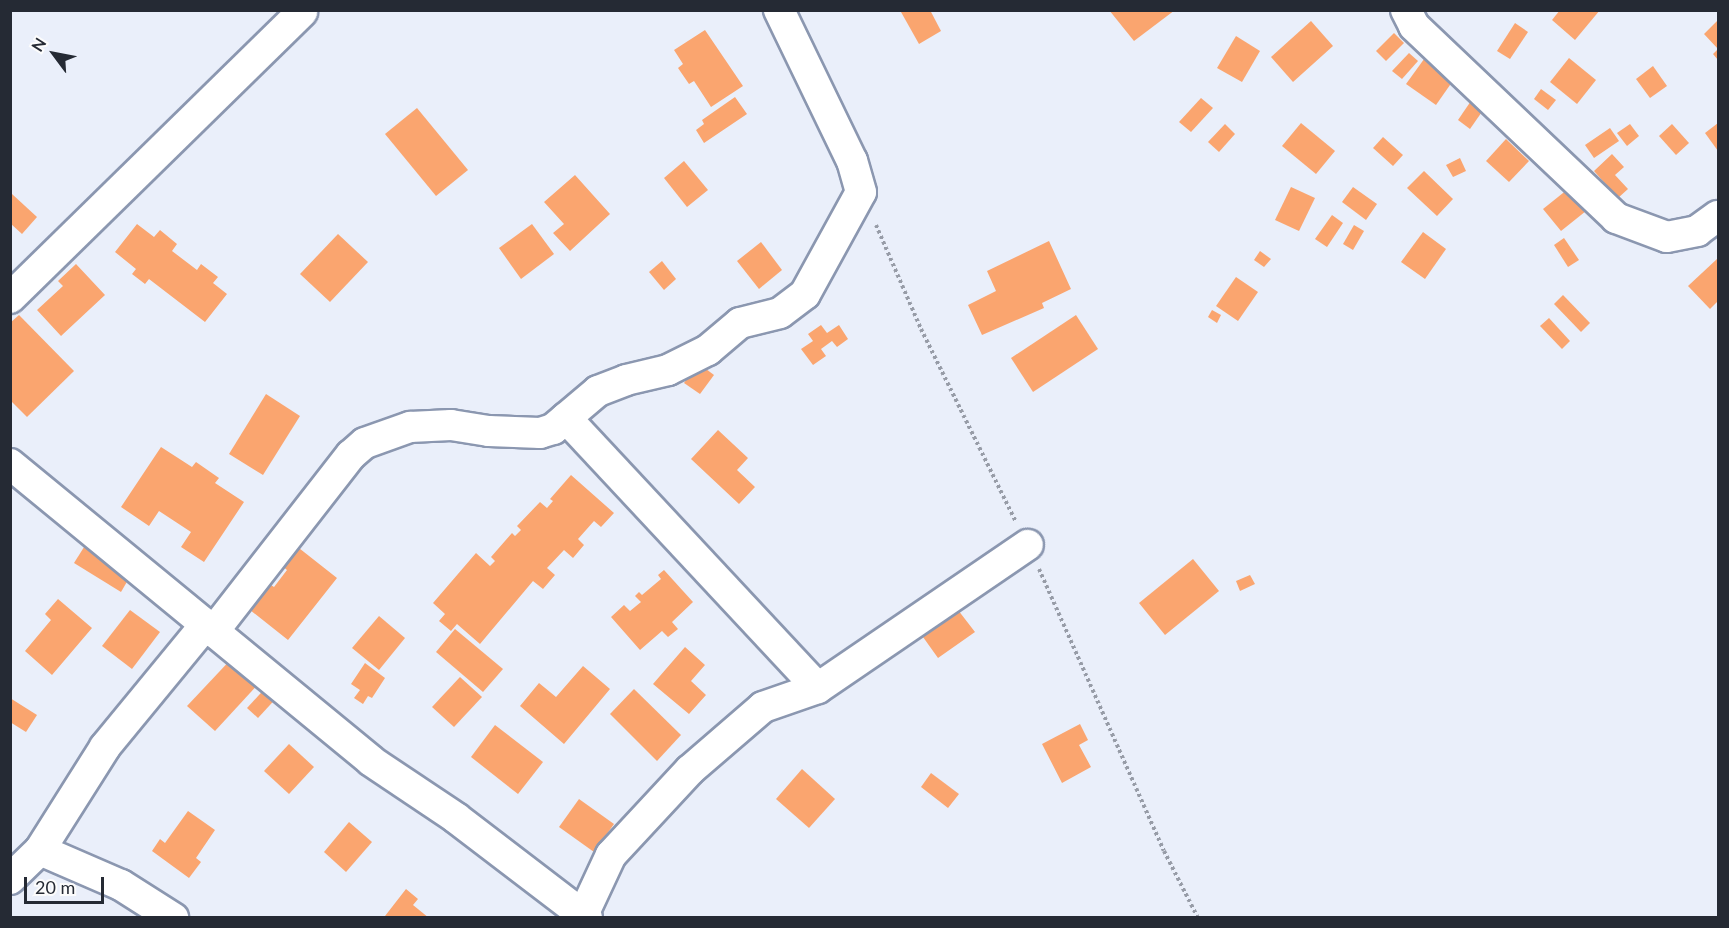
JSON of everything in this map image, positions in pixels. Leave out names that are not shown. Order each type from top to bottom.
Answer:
[{"type":"street","points":[[10,879],[40,850],[105,747],[209,628],[351,455],[365,443],[410,427],[451,425],[489,431],[540,433],[553,429],[598,392],[626,380],[668,370],[708,350],[740,323],[780,313],[805,294],[861,192],[852,161],[779,10]]},
{"type":"street","points":[[1406,10],[1414,26],[1616,218],[1667,237],[1696,231],[1719,216]]},
{"type":"street","points":[[10,298],[302,12]]},
{"type":"street","points":[[566,418],[818,688]]},
{"type":"street","points":[[10,464],[371,761],[456,818],[584,917],[610,855],[690,770],[763,706],[818,688],[1028,545]]},
{"type":"street","points":[[40,850],[121,885],[173,918]]},
{"type":"building","points":[[930,10],[941,31],[919,44],[901,12]]},
{"type":"building","points":[[1109,10],[1175,10],[1134,41]]},
{"type":"building","points":[[1560,10],[1600,10],[1575,40],[1552,20]]},
{"type":"building","points":[[1718,20],[1718,49],[1704,34]]},
{"type":"building","points":[[1311,21],[1333,46],[1293,82],[1271,57]]},
{"type":"building","points":[[1515,23],[1528,32],[1510,59],[1497,51]]},
{"type":"building","points":[[705,30],[743,86],[711,107],[694,81],[689,84],[678,68],[683,64],[674,50]]},
{"type":"building","points":[[1394,33],[1404,43],[1386,61],[1376,51]]},
{"type":"building","points":[[1236,36],[1260,51],[1242,82],[1217,68]]},
{"type":"building","points":[[1718,49],[1718,60],[1713,54]]},
{"type":"building","points":[[1409,53],[1418,61],[1402,79],[1392,71]]},
{"type":"building","points":[[1427,55],[1457,75],[1436,105],[1406,84]]},
{"type":"building","points":[[1569,58],[1596,80],[1577,104],[1550,82]]},
{"type":"building","points":[[1653,66],[1667,86],[1650,98],[1636,79]]},
{"type":"building","points":[[1541,89],[1556,100],[1548,110],[1534,99]]},
{"type":"building","points":[[735,97],[747,114],[704,143],[696,130],[704,124],[702,120]]},
{"type":"building","points":[[1201,98],[1213,108],[1191,132],[1179,122]]},
{"type":"building","points":[[1473,98],[1486,106],[1470,129],[1458,120]]},
{"type":"building","points":[[417,108],[468,170],[436,196],[385,134]]},
{"type":"building","points":[[1301,123],[1335,151],[1316,174],[1282,146]]},
{"type":"building","points":[[1718,123],[1718,151],[1705,133]]},
{"type":"building","points":[[1225,124],[1235,134],[1219,152],[1208,142]]},
{"type":"building","points":[[1630,124],[1639,136],[1627,146],[1617,133]]},
{"type":"building","points":[[1672,124],[1689,143],[1676,155],[1659,136]]},
{"type":"building","points":[[1610,128],[1619,141],[1594,158],[1585,145]]},
{"type":"building","points":[[1383,137],[1403,155],[1393,166],[1373,148]]},
{"type":"building","points":[[1506,139],[1529,161],[1509,182],[1486,161]]},
{"type":"building","points":[[1612,154],[1624,167],[1615,175],[1628,189],[1618,198],[1594,171]]},
{"type":"building","points":[[1460,158],[1466,171],[1453,177],[1446,165]]},
{"type":"building","points":[[684,161],[708,190],[687,207],[664,178]]},
{"type":"building","points":[[1424,171],[1453,199],[1437,216],[1407,188]]},
{"type":"building","points":[[575,175],[610,214],[570,251],[553,233],[564,224],[544,202]]},
{"type":"building","points":[[1291,187],[1315,198],[1299,231],[1275,220]]},
{"type":"building","points":[[1353,187],[1377,204],[1366,220],[1342,202]]},
{"type":"building","points":[[1568,189],[1586,211],[1561,231],[1543,209]]},
{"type":"building","points":[[12,194],[37,217],[22,234],[10,223]]},
{"type":"building","points":[[1332,215],[1343,223],[1327,247],[1315,239]]},
{"type":"building","points":[[137,224],[154,237],[160,230],[177,244],[172,251],[197,270],[201,264],[218,277],[213,283],[227,294],[205,322],[149,279],[145,284],[132,274],[136,269],[115,252]]},
{"type":"building","points":[[532,224],[554,254],[521,279],[499,248]]},
{"type":"building","points":[[1354,225],[1364,231],[1353,250],[1343,244]]},
{"type":"building","points":[[1423,232],[1446,249],[1425,279],[1401,262]]},
{"type":"building","points":[[338,234],[368,262],[330,302],[300,274]]},
{"type":"building","points":[[1564,238],[1579,260],[1568,267],[1554,245]]},
{"type":"building","points":[[1049,241],[1071,289],[1042,303],[1044,308],[982,335],[968,305],[996,291],[987,271]]},
{"type":"building","points":[[761,242],[782,270],[759,289],[737,261]]},
{"type":"building","points":[[1260,251],[1271,259],[1264,267],[1254,260]]},
{"type":"building","points":[[1717,259],[1718,301],[1710,309],[1688,286]]},
{"type":"building","points":[[662,261],[676,279],[664,290],[649,272]]},
{"type":"building","points":[[76,264],[105,295],[61,336],[37,310],[63,286],[58,281]]},
{"type":"building","points":[[1236,277],[1258,292],[1238,321],[1216,306]]},
{"type":"building","points":[[1563,295],[1590,323],[1581,332],[1554,304]]},
{"type":"building","points":[[1212,310],[1221,315],[1217,323],[1208,317]]},
{"type":"building","points":[[19,315],[74,371],[27,417],[10,400],[10,323]]},
{"type":"building","points":[[1076,315],[1098,349],[1033,392],[1011,358]]},
{"type":"building","points":[[1549,318],[1570,341],[1562,349],[1540,326]]},
{"type":"building","points":[[821,325],[827,333],[839,325],[848,339],[837,347],[832,341],[821,349],[826,356],[813,365],[801,349],[813,341],[808,334]]},
{"type":"building","points":[[698,363],[714,375],[700,394],[684,383]]},
{"type":"building","points":[[266,394],[300,416],[263,475],[229,454]]},
{"type":"building","points":[[718,430],[748,458],[737,470],[755,487],[739,504],[691,459]]},
{"type":"building","points":[[161,447],[192,467],[196,462],[219,478],[215,483],[244,502],[204,562],[181,547],[191,532],[159,511],[149,526],[121,507]]},
{"type":"building","points":[[571,475],[614,513],[601,527],[594,521],[578,539],[584,545],[573,558],[564,550],[547,568],[555,575],[543,589],[533,581],[480,644],[457,624],[451,631],[439,621],[445,614],[433,603],[476,553],[490,566],[495,561],[491,557],[512,533],[515,536],[521,530],[517,526],[540,502],[547,508],[553,501],[550,499]]},
{"type":"building","points":[[91,536],[142,556],[121,592],[74,563]]},
{"type":"building","points":[[290,541],[337,578],[288,640],[245,606],[265,581],[274,587],[287,570],[275,560]]},
{"type":"building","points":[[1193,559],[1219,591],[1165,635],[1139,603]]},
{"type":"building","points":[[664,570],[693,602],[672,622],[678,629],[668,637],[662,631],[640,650],[611,617],[624,605],[630,611],[641,602],[635,596],[639,592],[642,595],[661,579],[658,575]]},
{"type":"building","points":[[1250,575],[1255,584],[1240,591],[1236,581]]},
{"type":"building","points":[[58,599],[92,628],[52,675],[25,651],[51,620],[45,614]]},
{"type":"building","points":[[130,610],[160,632],[132,669],[102,646]]},
{"type":"building","points":[[958,610],[975,632],[938,658],[918,630],[941,613],[946,619]]},
{"type":"building","points":[[379,616],[405,638],[379,670],[352,648]]},
{"type":"building","points":[[455,629],[503,669],[483,692],[436,652]]},
{"type":"building","points":[[685,647],[705,665],[691,681],[706,695],[689,714],[653,684]]},
{"type":"building","points":[[235,655],[262,680],[215,731],[187,706]]},
{"type":"building","points":[[365,663],[385,678],[372,698],[368,696],[363,704],[354,698],[360,690],[351,684]]},
{"type":"building","points":[[583,666],[610,689],[564,744],[520,706],[539,683],[556,697]]},
{"type":"building","points":[[460,677],[482,697],[454,727],[432,707]]},
{"type":"building","points":[[270,683],[281,693],[258,718],[247,708]]},
{"type":"building","points":[[634,689],[681,735],[657,761],[610,714]]},
{"type":"building","points":[[10,698],[37,715],[26,732],[10,722]]},
{"type":"building","points":[[1080,724],[1088,740],[1079,745],[1091,767],[1062,783],[1042,744]]},
{"type":"building","points":[[495,725],[543,762],[518,794],[471,757]]},
{"type":"building","points":[[289,744],[314,767],[289,794],[264,771]]},
{"type":"building","points":[[802,769],[835,799],[809,828],[776,799]]},
{"type":"building","points":[[931,773],[959,794],[948,808],[921,787]]},
{"type":"building","points":[[579,799],[614,824],[594,852],[559,827]]},
{"type":"building","points":[[188,811],[215,830],[196,858],[201,862],[189,878],[152,851],[160,839],[165,843]]},
{"type":"building","points":[[349,822],[372,842],[346,872],[324,852]]},
{"type":"building","points":[[406,889],[418,899],[413,905],[429,918],[385,916]]}]
